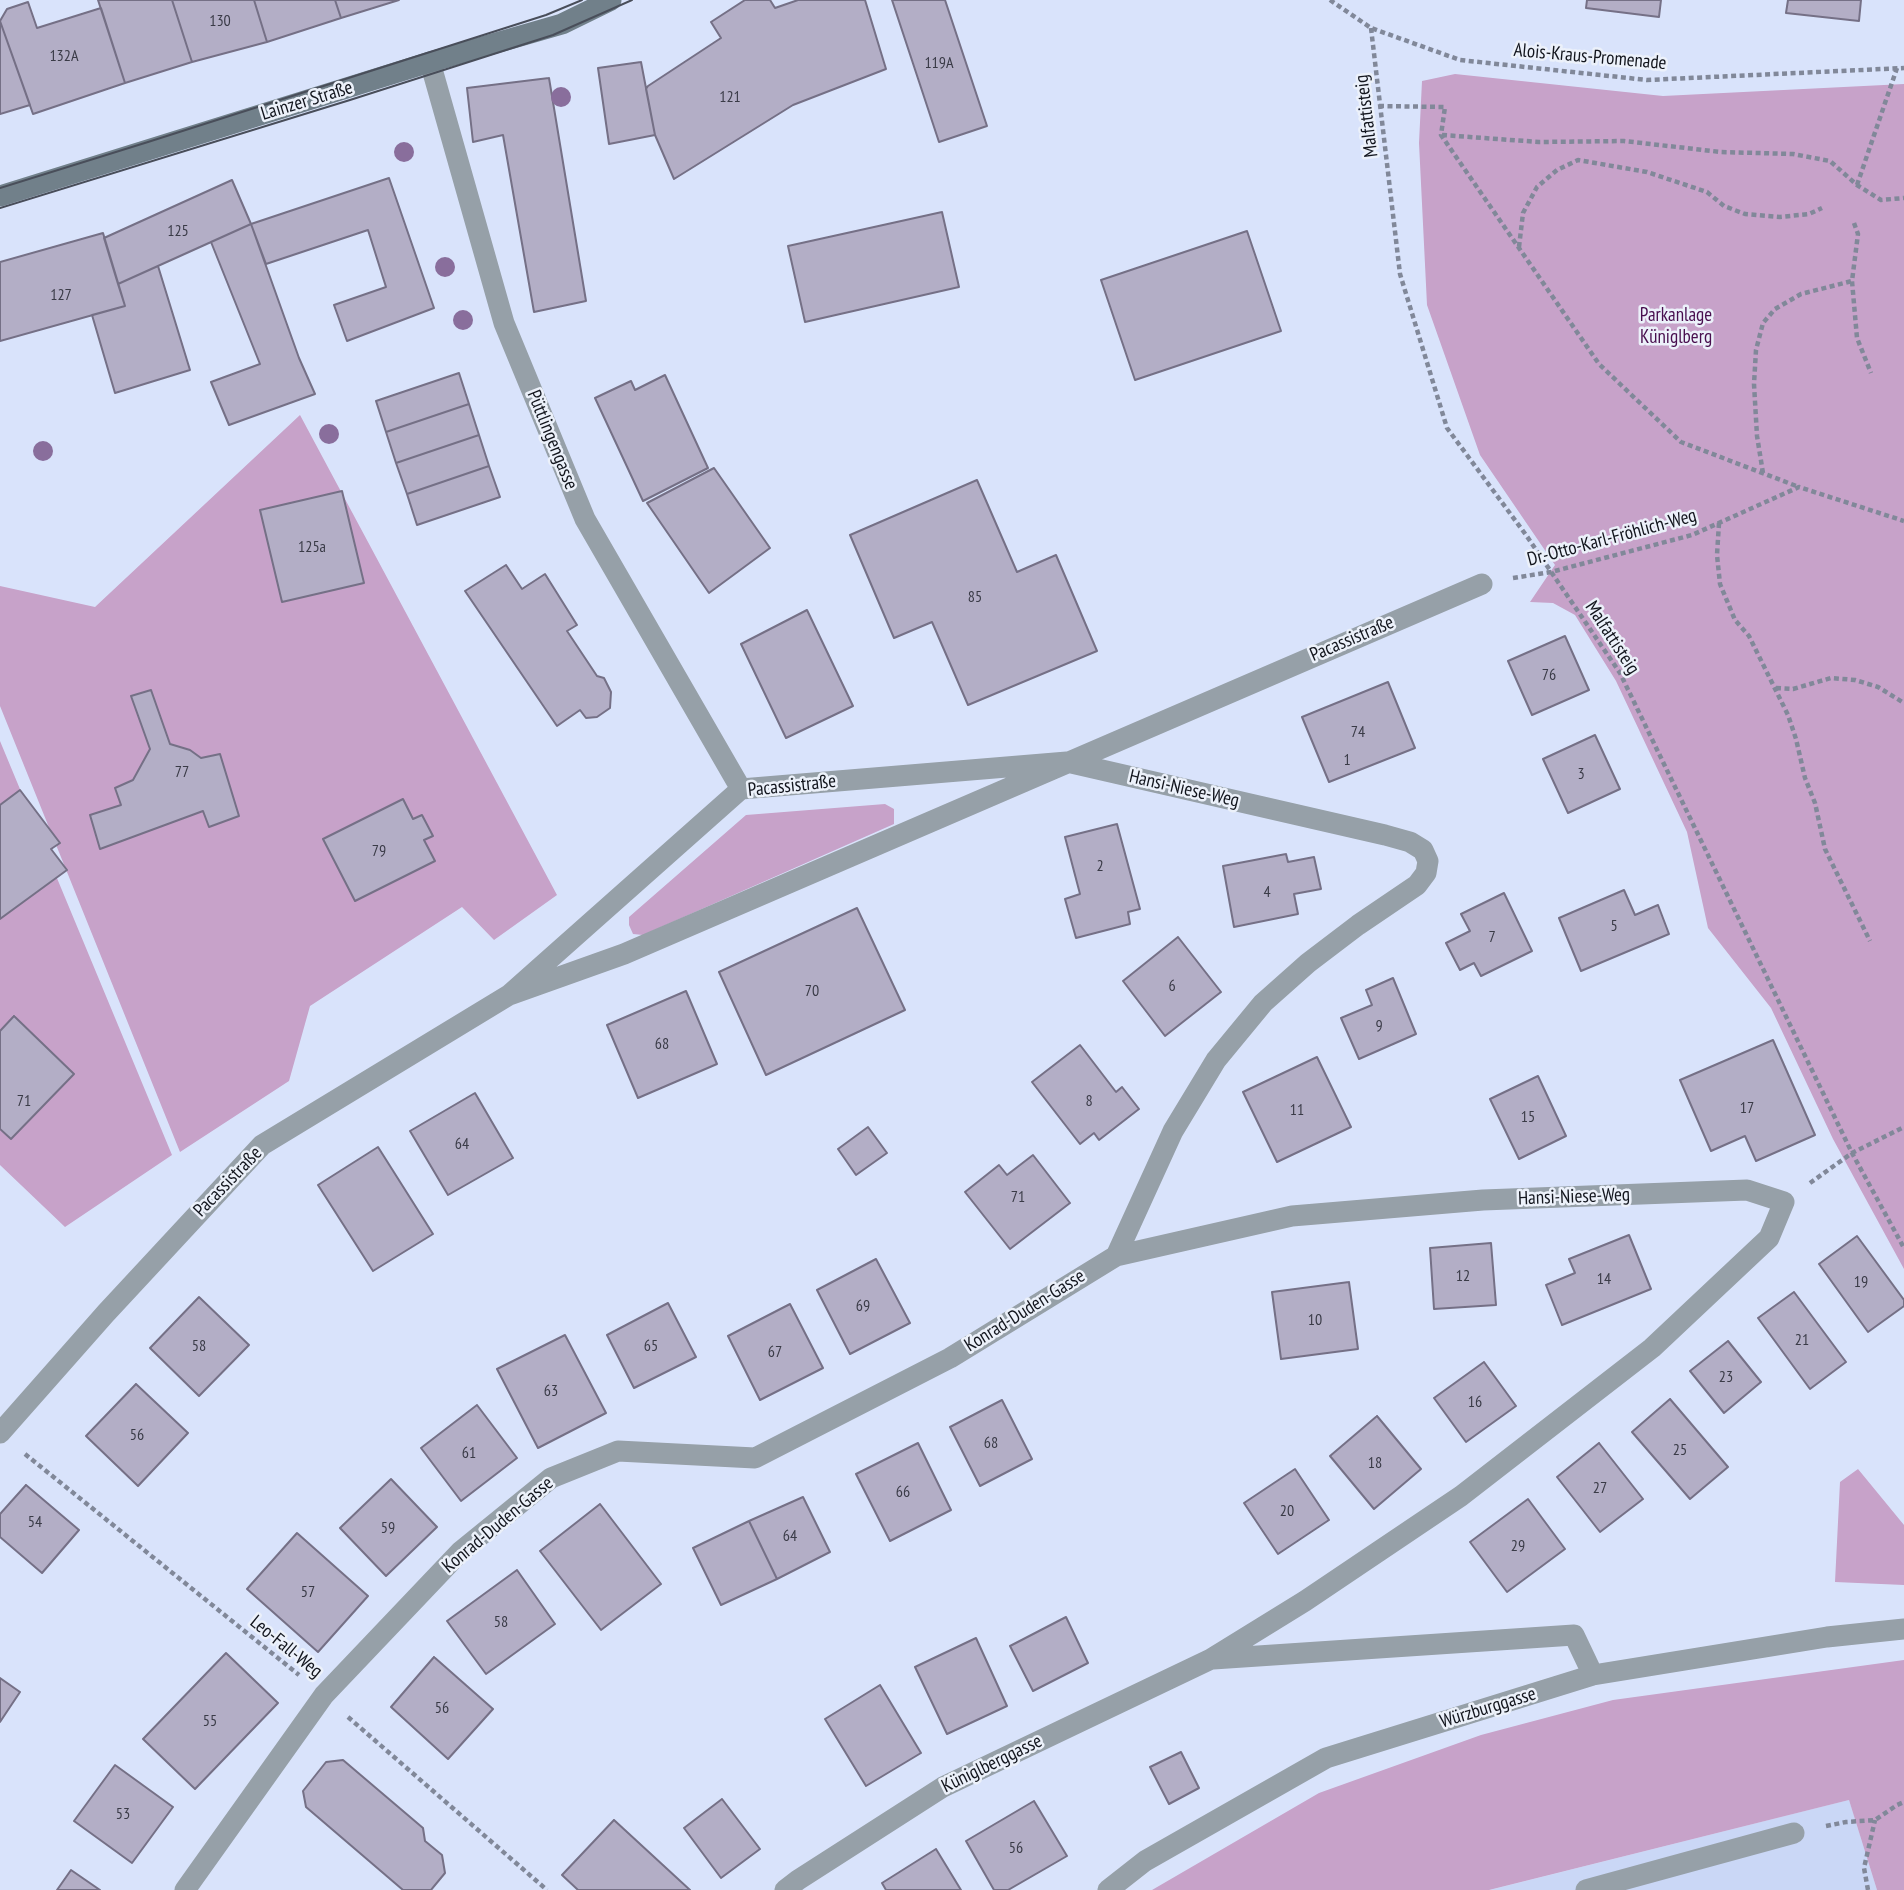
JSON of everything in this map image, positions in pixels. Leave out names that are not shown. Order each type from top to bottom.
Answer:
[{"type":"main road","name":"Lainzer Straße","points":[[0,196],[430,62],[562,24],[611,0]]},
{"type":"street","name":"Püttlingengasse","points":[[430,62],[504,323],[585,520],[741,789]]},
{"type":"street","name":"Pacassistraße","points":[[509,995],[624,954],[1482,584]]},
{"type":"street","name":"Pacassistraße","points":[[0,1433],[106,1313],[262,1145],[509,995],[741,789],[1067,762]]},
{"type":"street","name":"Hansi-Niese-Weg","points":[[1067,762],[1385,835],[1410,842],[1423,850],[1428,861],[1426,873],[1417,885],[1308,963],[1263,1003],[1216,1060],[1173,1131],[1115,1256]]},
{"type":"street","name":"Hansi-Niese-Weg","points":[[1115,1256],[1292,1216],[1483,1200],[1747,1190],[1784,1202]]},
{"type":"street","points":[[1211,1659],[1305,1601],[1461,1496],[1652,1348],[1769,1238],[1784,1202]]},
{"type":"street","name":"Konrad-Duden-Gasse","points":[[185,1890],[324,1695],[460,1552],[551,1478],[618,1451],[755,1458],[950,1358],[1115,1256]]},
{"type":"street","name":"Würzburggasse","points":[[1108,1890],[1144,1861],[1326,1758],[1593,1675],[1827,1637],[1904,1629]]},
{"type":"street","points":[[1211,1659],[1574,1634],[1593,1675]]},
{"type":"street","name":"Küniglberggasse","points":[[785,1890],[943,1787],[1211,1659]]},
{"type":"street","points":[[1586,1890],[1794,1833]]},
{"type":"path","name":"Alois-Kraus-Promenade","points":[[1330,0],[1371,28],[1460,60],[1647,80],[1904,68]]},
{"type":"path","name":"Malfattisteig","points":[[1371,28],[1400,274],[1447,428],[1620,673],[1852,1153],[1904,1248]]},
{"type":"path","points":[[1857,186],[1897,68]]},
{"type":"path","points":[[1379,106],[1445,107],[1441,135],[1599,364],[1681,442],[1799,487],[1904,521]]},
{"type":"path","points":[[1441,135],[1539,142],[1624,141],[1721,152],[1793,154],[1830,161],[1857,186],[1881,200],[1904,198]]},
{"type":"path","points":[[1519,248],[1523,213],[1537,187],[1557,170],[1578,160],[1647,172],[1707,192],[1724,206],[1745,214],[1780,217],[1809,214],[1822,208]]},
{"type":"path","points":[[1854,223],[1858,234],[1852,281],[1857,338],[1871,373]]},
{"type":"path","points":[[1763,473],[1757,436],[1754,384],[1756,350],[1763,323],[1776,309],[1801,294],[1852,281]]},
{"type":"path","name":"Dr.-Otto-Karl-Fröhlich-Weg","points":[[1482,584],[1551,572],[1692,536],[1799,487]]},
{"type":"path","points":[[1719,523],[1717,555],[1720,584],[1735,621],[1749,636],[1788,715],[1805,778],[1815,803],[1825,849],[1870,941]]},
{"type":"path","points":[[1776,688],[1793,689],[1830,678],[1855,680],[1878,687],[1904,702]]},
{"type":"path","points":[[1784,1202],[1852,1153],[1904,1128]]},
{"type":"path","name":"Leo-Fall-Weg","points":[[22,1451],[324,1695],[547,1890]]},
{"type":"path","points":[[1794,1833],[1846,1822],[1875,1820],[1904,1802]]},
{"type":"path","points":[[1868,1890],[1864,1868],[1875,1820]]},
{"type":"shaded area","points":[[1849,1800],[1877,1890],[1490,1890]]},
{"type":"green space","name":"Parkanlage Küniglberg","points":[[1455,74],[1663,96],[1904,84],[1904,1269],[1833,1139],[1771,1008],[1708,928],[1687,832],[1616,681],[1575,615],[1553,603],[1530,602],[1555,565],[1480,455],[1427,305],[1419,143],[1422,81]]},
{"type":"green space","points":[[300,415],[557,895],[494,940],[462,907],[310,1006],[289,1081],[180,1152],[0,706],[0,586],[95,607]]},
{"type":"green space","points":[[0,741],[172,1155],[65,1227],[0,1165]]},
{"type":"green space","points":[[885,804],[894,809],[894,824],[643,935],[633,934],[629,917],[746,815]]},
{"type":"green space","points":[[1858,1469],[1904,1525],[1904,1585],[1835,1582],[1840,1482]]},
{"type":"green space","points":[[1904,1660],[1904,1890],[1877,1890],[1849,1800],[1489,1890],[1152,1890],[1319,1793],[1481,1735],[1613,1700]]},
{"type":"building","points":[[98,0],[172,0],[192,62],[125,83]]},
{"type":"building","points":[[172,0],[254,0],[267,42],[192,62]]},
{"type":"building","points":[[254,0],[335,0],[341,18],[267,42]]},
{"type":"building","points":[[335,0],[399,0],[341,18]]},
{"type":"building","points":[[745,0],[770,0],[775,8],[798,0],[865,0],[886,69],[793,105],[674,179],[655,135],[646,89],[721,38],[711,22]]},
{"type":"building","points":[[892,0],[945,0],[987,126],[939,142]]},
{"type":"building","points":[[1587,0],[1661,0],[1659,17],[1586,8]]},
{"type":"building","points":[[1788,0],[1861,0],[1859,21],[1786,13]]},
{"type":"building","points":[[28,2],[37,28],[101,8],[125,83],[33,114],[0,21],[7,9]]},
{"type":"building","points":[[0,21],[30,105],[0,114]]},
{"type":"building","points":[[641,62],[655,135],[609,144],[598,68]]},
{"type":"building","points":[[549,78],[586,301],[534,312],[503,135],[473,142],[467,88]]},
{"type":"building","points":[[389,178],[434,308],[347,341],[334,305],[386,287],[368,230],[266,264],[251,224]]},
{"type":"building","points":[[232,180],[251,224],[118,284],[104,238]]},
{"type":"building","points":[[942,212],[959,287],[805,322],[788,246]]},
{"type":"building","points":[[251,224],[299,358],[315,394],[229,425],[211,382],[260,364],[211,242]]},
{"type":"building","points":[[1247,231],[1281,331],[1135,380],[1101,280]]},
{"type":"building","points":[[103,233],[125,306],[0,341],[0,262]]},
{"type":"building","points":[[158,266],[190,370],[115,393],[92,315],[125,306],[118,284]]},
{"type":"building","points":[[459,373],[469,404],[386,432],[376,401]]},
{"type":"building","points":[[665,375],[708,468],[643,501],[595,398],[631,381],[635,390]]},
{"type":"building","points":[[469,404],[479,435],[396,463],[386,432]]},
{"type":"building","points":[[479,435],[489,466],[407,494],[396,463]]},
{"type":"building","points":[[489,466],[500,497],[417,525],[407,494]]},
{"type":"building","points":[[714,468],[770,548],[709,593],[647,503]]},
{"type":"building","points":[[977,480],[1017,572],[1056,555],[1097,651],[968,705],[932,622],[894,638],[850,535]]},
{"type":"building","points":[[342,491],[364,583],[282,602],[260,510]]},
{"type":"building","points":[[506,565],[522,589],[545,574],[577,625],[567,631],[597,676],[604,678],[611,692],[610,708],[597,717],[586,718],[580,710],[557,726],[465,591]]},
{"type":"building","points":[[807,610],[853,706],[786,738],[741,644]]},
{"type":"building","points":[[1565,636],[1589,690],[1532,715],[1508,661]]},
{"type":"building","points":[[1388,682],[1415,748],[1329,782],[1302,717]]},
{"type":"building","points":[[151,690],[170,744],[190,750],[201,758],[220,754],[239,816],[209,827],[203,811],[100,849],[90,815],[121,805],[115,788],[133,780],[150,749],[131,696]]},
{"type":"building","points":[[1595,735],[1620,789],[1568,813],[1543,759]]},
{"type":"building","points":[[20,790],[60,843],[51,849],[67,870],[0,919],[0,805]]},
{"type":"building","points":[[403,799],[413,819],[422,815],[433,836],[424,840],[435,861],[355,901],[323,839]]},
{"type":"building","points":[[1117,824],[1140,909],[1128,912],[1130,924],[1076,938],[1065,899],[1080,894],[1065,837]]},
{"type":"building","points":[[1286,854],[1288,862],[1314,857],[1321,889],[1294,894],[1298,914],[1234,927],[1223,866]]},
{"type":"building","points":[[1624,890],[1635,915],[1658,905],[1669,934],[1581,971],[1559,918]]},
{"type":"building","points":[[1504,893],[1532,951],[1481,976],[1474,963],[1460,970],[1446,943],[1470,931],[1461,914]]},
{"type":"building","points":[[857,908],[905,1010],[766,1075],[719,972]]},
{"type":"building","points":[[1178,937],[1221,992],[1165,1036],[1123,981]]},
{"type":"building","points":[[1393,978],[1416,1034],[1359,1059],[1341,1018],[1372,1005],[1366,990]]},
{"type":"building","points":[[686,991],[717,1064],[638,1098],[607,1025]]},
{"type":"building","points":[[14,1016],[74,1074],[11,1139],[0,1129],[0,1031]]},
{"type":"building","points":[[1773,1040],[1815,1135],[1756,1161],[1745,1136],[1711,1151],[1680,1080]]},
{"type":"building","points":[[1080,1045],[1116,1092],[1122,1087],[1139,1109],[1099,1140],[1094,1133],[1080,1144],[1032,1082]]},
{"type":"building","points":[[1317,1057],[1351,1127],[1277,1162],[1243,1092]]},
{"type":"building","points":[[1538,1076],[1566,1136],[1519,1159],[1490,1099]]},
{"type":"building","points":[[475,1093],[513,1158],[448,1195],[410,1131]]},
{"type":"building","points":[[868,1127],[887,1153],[856,1175],[838,1149]]},
{"type":"building","points":[[378,1147],[433,1234],[373,1271],[318,1185]]},
{"type":"building","points":[[1033,1155],[1070,1203],[1010,1249],[965,1192],[999,1165],[1007,1175]]},
{"type":"building","points":[[1629,1235],[1651,1289],[1562,1325],[1546,1285],[1575,1273],[1569,1259]]},
{"type":"building","points":[[1857,1236],[1904,1300],[1904,1306],[1868,1332],[1819,1264]]},
{"type":"building","points":[[1491,1243],[1496,1305],[1434,1309],[1430,1248]]},
{"type":"building","points":[[876,1259],[910,1323],[850,1354],[817,1290]]},
{"type":"building","points":[[1349,1282],[1358,1349],[1281,1359],[1272,1292]]},
{"type":"building","points":[[1794,1292],[1846,1362],[1810,1389],[1758,1318]]},
{"type":"building","points":[[199,1297],[249,1345],[199,1396],[150,1348]]},
{"type":"building","points":[[668,1303],[696,1357],[634,1388],[607,1335]]},
{"type":"building","points":[[790,1304],[823,1368],[760,1400],[728,1336]]},
{"type":"building","points":[[565,1335],[606,1413],[538,1448],[497,1369]]},
{"type":"building","points":[[1728,1341],[1761,1382],[1724,1413],[1690,1371]]},
{"type":"building","points":[[1484,1362],[1516,1406],[1466,1442],[1434,1398]]},
{"type":"building","points":[[136,1384],[188,1433],[138,1486],[86,1436]]},
{"type":"building","points":[[1670,1399],[1728,1467],[1690,1499],[1632,1432]]},
{"type":"building","points":[[1002,1400],[1032,1459],[980,1486],[950,1427]]},
{"type":"building","points":[[477,1405],[517,1458],[461,1501],[421,1448]]},
{"type":"building","points":[[1377,1416],[1421,1469],[1374,1509],[1330,1456]]},
{"type":"building","points":[[918,1443],[951,1510],[890,1541],[856,1474]]},
{"type":"building","points":[[1599,1443],[1643,1499],[1600,1532],[1557,1477]]},
{"type":"building","points":[[1295,1469],[1329,1520],[1278,1554],[1244,1503]]},
{"type":"building","points":[[391,1479],[437,1527],[386,1576],[340,1528]]},
{"type":"building","points":[[26,1485],[79,1530],[42,1573],[0,1537],[0,1514]]},
{"type":"building","points":[[803,1497],[830,1552],[777,1579],[749,1521]]},
{"type":"building","points":[[1528,1499],[1565,1549],[1507,1592],[1470,1542]]},
{"type":"building","points":[[600,1504],[661,1584],[601,1630],[540,1551]]},
{"type":"building","points":[[749,1521],[777,1579],[721,1605],[693,1548]]},
{"type":"building","points":[[297,1533],[368,1596],[318,1652],[247,1589]]},
{"type":"building","points":[[517,1570],[555,1624],[486,1674],[447,1621]]},
{"type":"building","points":[[1066,1617],[1088,1663],[1033,1691],[1010,1646]]},
{"type":"building","points":[[976,1638],[1007,1706],[947,1734],[915,1667]]},
{"type":"building","points":[[226,1653],[278,1703],[195,1789],[143,1739]]},
{"type":"building","points":[[434,1657],[493,1709],[448,1759],[391,1707]]},
{"type":"building","points":[[0,1678],[20,1692],[0,1722]]},
{"type":"building","points":[[880,1685],[921,1753],[866,1786],[825,1719]]},
{"type":"building","points":[[1181,1752],[1199,1788],[1169,1804],[1150,1767]]},
{"type":"building","points":[[343,1760],[423,1828],[425,1841],[442,1855],[445,1873],[431,1890],[403,1890],[306,1807],[303,1791],[326,1762]]},
{"type":"building","points":[[115,1765],[173,1807],[132,1863],[74,1821]]},
{"type":"building","points":[[722,1799],[760,1849],[721,1878],[684,1828]]},
{"type":"building","points":[[1034,1801],[1067,1856],[1008,1890],[994,1890],[966,1841]]},
{"type":"building","points":[[614,1820],[690,1890],[578,1890],[562,1875]]},
{"type":"building","points":[[936,1849],[961,1890],[886,1890],[882,1883]]},
{"type":"building","points":[[71,1870],[100,1890],[57,1890]]},
{"type":"tram line","points":[[0,188],[546,15],[582,0]]},
{"type":"tram line","points":[[0,208],[553,35],[632,0]]}]
